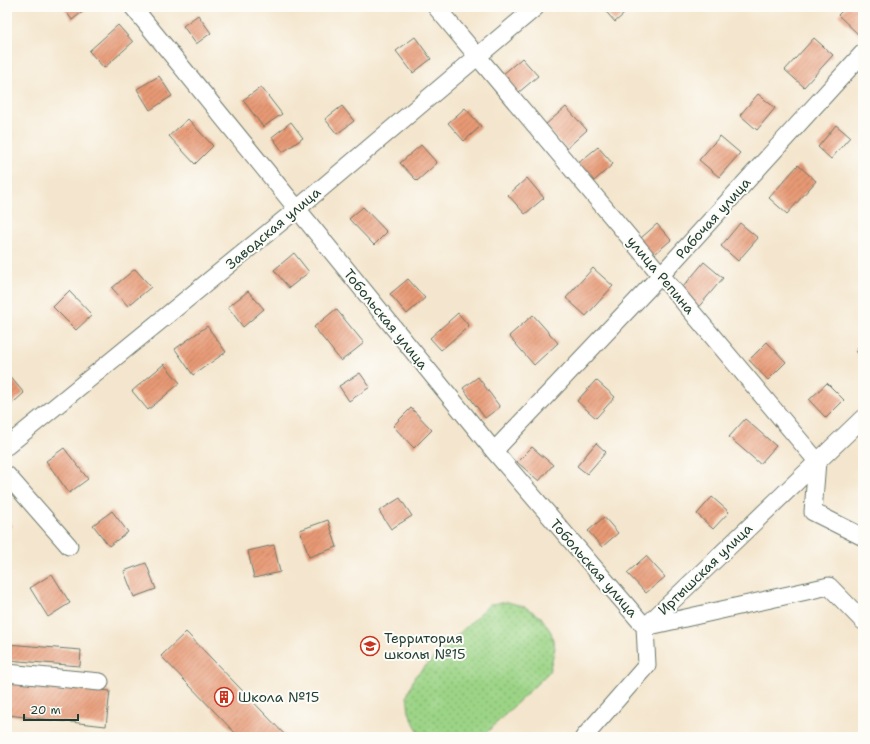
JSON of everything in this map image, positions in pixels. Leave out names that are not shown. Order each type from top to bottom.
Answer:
[{"type":"street","name":"Тобольская улица","points":[[133,7],[494,451],[645,627]]},
{"type":"street","name":"улица Репина","points":[[436,7],[817,461]]},
{"type":"street","name":"Заводская улица","points":[[7,446],[297,209],[536,7]]},
{"type":"street","name":"Рабочая улица","points":[[494,451],[661,275],[863,53]]},
{"type":"street","name":"Иртышская улица","points":[[645,627],[863,418]]},
{"type":"street","points":[[817,461],[813,512],[863,538]]},
{"type":"street","points":[[7,475],[69,546]]},
{"type":"street","points":[[584,737],[647,665],[645,627],[828,586],[863,621]]},
{"type":"street","points":[[7,673],[100,682]]},
{"type":"green space","points":[[508,602],[525,607],[541,617],[551,632],[555,648],[549,672],[482,737],[425,737],[418,732],[409,712],[407,696],[415,676],[490,604]]},
{"type":"building","points":[[63,7],[89,7],[72,20]]},
{"type":"building","points":[[602,7],[632,7],[615,22]]},
{"type":"building","points":[[846,7],[863,7],[863,33],[860,36],[838,15]]},
{"type":"building","points":[[198,15],[211,33],[196,44],[183,26]]},
{"type":"building","points":[[118,25],[133,42],[104,68],[89,51]]},
{"type":"building","points":[[415,37],[431,59],[413,73],[396,51]]},
{"type":"building","points":[[814,38],[833,55],[804,87],[785,70]]},
{"type":"building","points":[[522,58],[538,76],[518,93],[502,75]]},
{"type":"building","points":[[7,62],[12,69],[7,72]]},
{"type":"building","points":[[159,76],[172,96],[150,110],[137,89]]},
{"type":"building","points":[[261,87],[282,114],[263,127],[243,100]]},
{"type":"building","points":[[758,94],[775,108],[757,130],[740,115]]},
{"type":"building","points":[[342,106],[354,121],[337,134],[325,119]]},
{"type":"building","points":[[566,107],[587,130],[566,149],[545,125]]},
{"type":"building","points":[[465,108],[481,126],[464,141],[448,123]]},
{"type":"building","points":[[188,119],[213,146],[195,164],[169,136]]},
{"type":"building","points":[[291,122],[303,138],[283,152],[272,137]]},
{"type":"building","points":[[836,125],[850,137],[831,159],[818,147]]},
{"type":"building","points":[[720,136],[740,153],[719,177],[699,160]]},
{"type":"building","points":[[421,145],[437,163],[417,181],[400,163]]},
{"type":"building","points":[[598,147],[613,164],[593,182],[577,164]]},
{"type":"building","points":[[798,165],[816,181],[787,214],[769,198]]},
{"type":"building","points":[[527,178],[544,198],[525,214],[508,195]]},
{"type":"building","points":[[363,207],[387,232],[374,245],[349,219]]},
{"type":"building","points":[[740,223],[758,238],[738,261],[721,246]]},
{"type":"building","points":[[657,224],[671,240],[648,260],[634,244]]},
{"type":"building","points":[[294,253],[309,272],[289,288],[274,270]]},
{"type":"building","points":[[704,262],[723,278],[696,310],[677,294]]},
{"type":"building","points":[[593,268],[613,286],[586,316],[566,298]]},
{"type":"building","points":[[135,269],[151,287],[128,306],[112,288]]},
{"type":"building","points":[[408,279],[425,298],[407,314],[390,294]]},
{"type":"building","points":[[69,291],[92,315],[76,330],[53,307]]},
{"type":"building","points":[[248,291],[264,309],[243,327],[228,307]]},
{"type":"building","points":[[336,309],[364,343],[341,361],[314,327]]},
{"type":"building","points":[[458,313],[469,326],[441,350],[430,338]]},
{"type":"building","points":[[533,315],[558,343],[534,365],[509,336]]},
{"type":"building","points":[[207,326],[226,352],[193,375],[175,349]]},
{"type":"building","points":[[767,342],[786,362],[768,380],[749,360]]},
{"type":"building","points":[[863,342],[863,359],[855,350]]},
{"type":"building","points":[[164,364],[180,383],[148,410],[132,391]]},
{"type":"building","points":[[7,373],[24,393],[7,408]]},
{"type":"building","points":[[360,373],[370,387],[349,401],[339,386]]},
{"type":"building","points":[[478,377],[500,407],[485,418],[463,388]]},
{"type":"building","points":[[596,380],[615,397],[596,418],[577,401]]},
{"type":"building","points":[[827,383],[844,400],[826,418],[809,400]]},
{"type":"building","points":[[411,408],[432,430],[414,448],[393,426]]},
{"type":"building","points":[[745,419],[776,446],[760,464],[729,437]]},
{"type":"building","points":[[596,443],[606,452],[587,474],[577,466]]},
{"type":"building","points":[[532,447],[553,465],[539,481],[517,462]]},
{"type":"building","points":[[64,448],[88,479],[69,493],[46,461]]},
{"type":"building","points":[[712,497],[729,512],[713,529],[697,514]]},
{"type":"building","points":[[400,498],[412,516],[391,529],[379,511]]},
{"type":"building","points":[[112,511],[128,532],[109,546],[93,525]]},
{"type":"building","points":[[604,517],[618,533],[602,547],[588,531]]},
{"type":"building","points":[[328,520],[337,547],[309,557],[300,530]]},
{"type":"building","points":[[7,521],[12,526],[7,530]]},
{"type":"building","points":[[274,545],[280,572],[254,578],[248,551]]},
{"type":"building","points":[[646,556],[665,577],[646,593],[627,573]]},
{"type":"building","points":[[146,563],[156,589],[134,597],[124,571]]},
{"type":"building","points":[[52,574],[70,603],[48,617],[30,588]]},
{"type":"building","name":"Школа №15","points":[[186,632],[287,737],[239,737],[161,656]]},
{"type":"building","points":[[7,644],[81,650],[80,666],[7,660]]},
{"type":"building","points":[[7,680],[110,691],[106,726],[7,715]]},
{"type":"place","name":"Территория школы №15","points":[[370,646]]},
{"type":"place","name":"Школа №15","points":[[224,697]]}]
